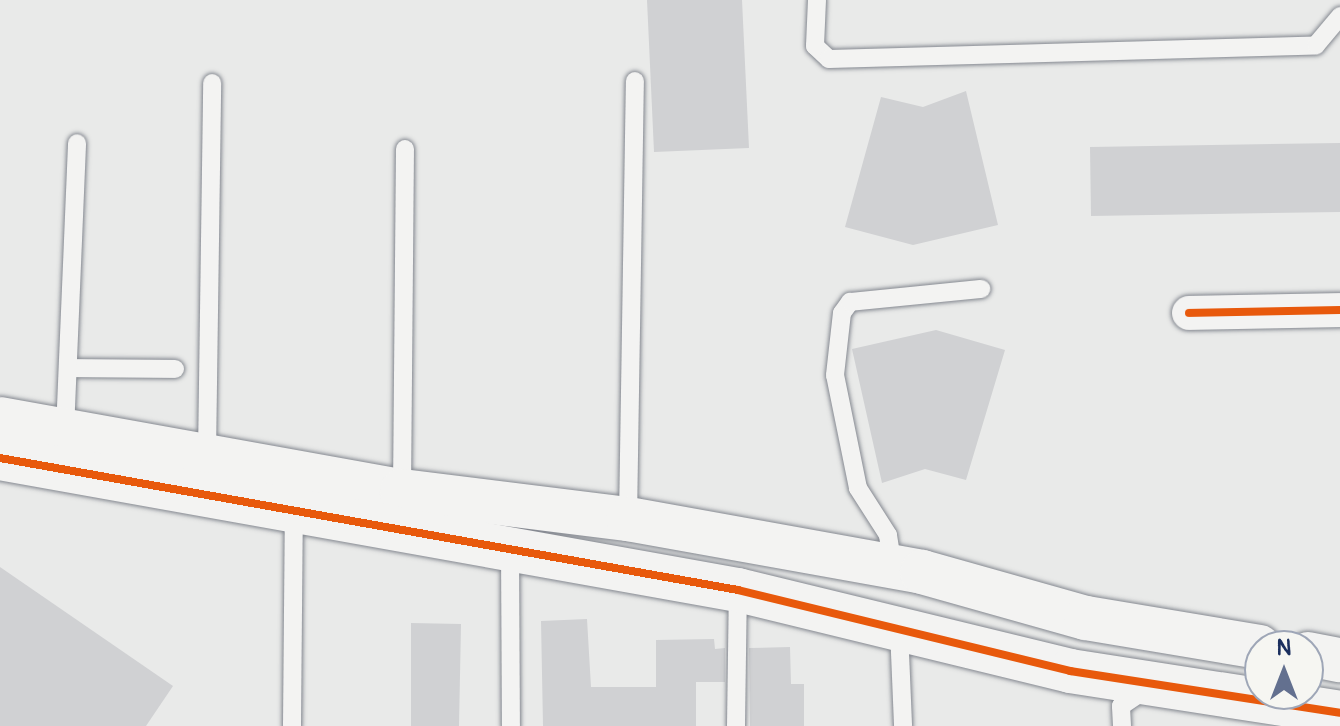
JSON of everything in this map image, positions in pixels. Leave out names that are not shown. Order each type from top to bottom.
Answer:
[{"type":"street","points":[[1189,313],[1340,310]]},
{"type":"street","points":[[0,419],[402,491],[628,519],[893,567],[1086,618],[1244,644]]},
{"type":"street","points":[[0,458],[294,508],[738,590],[1070,671],[1340,713]]},
{"type":"street","points":[[1070,671],[1086,618]]},
{"type":"lane","points":[[817,0],[815,46],[829,59],[1316,45],[1340,16]]},
{"type":"lane","points":[[628,519],[635,81]]},
{"type":"lane","points":[[207,455],[212,83]]},
{"type":"lane","points":[[65,433],[77,143]]},
{"type":"lane","points":[[402,491],[405,149]]},
{"type":"lane","points":[[893,567],[888,535],[858,488],[835,375],[842,313],[850,302],[981,289]]},
{"type":"lane","points":[[70,368],[175,369]]},
{"type":"lane","points":[[292,726],[294,508]]},
{"type":"lane","points":[[510,548],[511,726]]},
{"type":"lane","points":[[736,726],[738,590]]},
{"type":"lane","points":[[899,628],[903,726]]},
{"type":"lane","points":[[1122,726],[1121,706],[1156,682]]},
{"type":"building","points":[[647,0],[742,0],[749,148],[654,152]]},
{"type":"building","points":[[966,91],[998,225],[913,245],[845,227],[881,97],[923,107]]},
{"type":"building","points":[[1340,143],[1340,212],[1091,216],[1090,147]]},
{"type":"building","points":[[936,330],[1005,350],[966,480],[925,469],[882,483],[852,349]]},
{"type":"building","points":[[0,567],[173,686],[146,726],[0,726]]},
{"type":"building","points":[[587,619],[591,687],[656,687],[656,640],[714,639],[715,649],[725,648],[725,682],[696,682],[696,726],[543,726],[541,621]]},
{"type":"building","points":[[411,623],[461,624],[459,726],[411,726]]},
{"type":"building","points":[[790,647],[791,684],[804,684],[804,726],[750,726],[749,648]]},
{"type":"cycle path","points":[[1189,313],[1340,310]]},
{"type":"cycle path","points":[[0,458],[738,590],[1070,671],[1340,713]]}]
